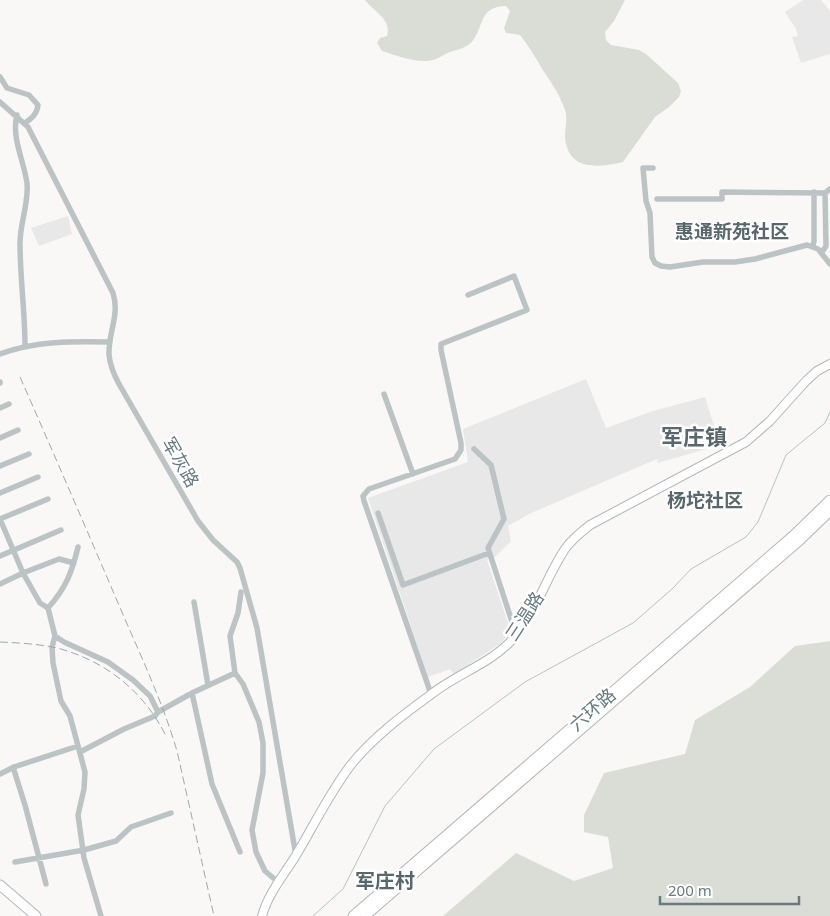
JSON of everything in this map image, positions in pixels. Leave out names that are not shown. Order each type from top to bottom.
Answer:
[{"type":"highway","name":"六环路","points":[[365,916],[465,824],[794,535],[830,500]]},
{"type":"highway","name":"六环路","points":[[353,916],[465,824],[800,540],[830,511]]},
{"type":"highway","points":[[0,885],[36,916]]},
{"type":"main road","name":"三温路","points":[[262,916],[266,902],[278,882],[296,856],[340,780],[357,758],[391,726],[431,694],[508,644],[528,617],[566,548],[577,536],[590,525],[746,442],[770,421],[806,381],[817,371],[830,364]]},
{"type":"street","points":[[0,77],[7,88],[30,95],[38,105],[33,117],[25,123]]},
{"type":"street","name":"军灰路","points":[[0,102],[25,123],[113,293],[116,307],[110,342],[110,360],[115,376],[163,463],[205,531],[237,562],[240,568],[257,628],[296,856]]},
{"type":"street","points":[[17,116],[16,131],[27,189],[20,242],[25,346]]},
{"type":"street","points":[[653,168],[643,168],[646,201],[650,213],[652,257],[655,263],[670,267],[703,262],[735,262],[808,245],[822,252],[830,264]]},
{"type":"street","points":[[657,200],[722,199],[722,192],[828,191],[826,246],[822,252]]},
{"type":"street","points":[[812,246],[814,241],[814,192]]},
{"type":"street","points":[[431,694],[363,496],[369,489],[455,459],[461,450],[441,350],[442,344],[527,310],[514,276],[468,295]]},
{"type":"street","points":[[0,354],[25,346],[74,342],[110,342]]},
{"type":"street","points":[[384,394],[413,474]]},
{"type":"street","points":[[0,408],[10,404]]},
{"type":"street","points":[[0,438],[18,430]]},
{"type":"street","points":[[474,449],[491,465],[504,519],[488,548],[516,634]]},
{"type":"street","points":[[0,466],[29,454]]},
{"type":"street","points":[[0,493],[38,477]]},
{"type":"street","points":[[48,500],[0,519],[22,574],[40,603],[48,608],[55,636],[52,647],[52,662],[61,701],[70,716],[85,772],[84,789],[78,815],[84,858],[101,916]]},
{"type":"street","points":[[378,513],[404,585],[489,553]]},
{"type":"street","points":[[0,556],[61,530]]},
{"type":"street","points":[[48,608],[61,594],[71,573],[78,547]]},
{"type":"street","points":[[0,584],[59,559],[74,563]]},
{"type":"street","points":[[241,592],[238,613],[230,636],[235,672],[243,684],[259,722],[263,743],[262,773],[252,830],[256,852],[265,871],[278,882]]},
{"type":"street","points":[[194,602],[208,685]]},
{"type":"street","points":[[55,636],[108,662],[133,680],[150,696],[158,712]]},
{"type":"street","points":[[0,774],[12,767],[79,749],[155,716],[158,712],[192,693],[235,672]]},
{"type":"street","points":[[192,693],[212,784],[240,852]]},
{"type":"street","points":[[12,767],[46,884]]},
{"type":"street","points":[[15,862],[84,850],[116,842],[131,827],[171,814]]},
{"type":"shaded area","points":[[365,0],[625,0],[614,21],[605,32],[606,40],[611,45],[639,50],[646,54],[678,83],[681,91],[679,97],[669,107],[655,117],[623,162],[594,166],[585,164],[571,156],[567,147],[565,136],[566,113],[554,87],[520,35],[506,33],[504,28],[510,11],[506,6],[487,12],[474,39],[463,48],[430,61],[423,61],[382,51],[377,43],[380,38],[387,36],[387,25],[385,20]]},
{"type":"shaded area","points":[[803,0],[821,0],[830,11],[830,54],[801,63],[792,37],[798,36],[796,29],[785,12]]},
{"type":"shaded area","points":[[68,216],[72,234],[39,246],[31,228]]},
{"type":"shaded area","points":[[586,379],[606,428],[653,411],[705,397],[720,445],[658,463],[657,459],[529,514],[508,526],[511,541],[495,557],[487,560],[511,632],[500,644],[454,674],[450,669],[428,677],[368,498],[468,462],[463,429]]},
{"type":"shaded area","points":[[830,641],[830,916],[443,916],[516,853],[574,881],[613,868],[608,837],[584,832],[584,815],[604,773],[685,754],[695,720],[750,687],[795,646]]},
{"type":"waterway","points":[[313,916],[343,889],[385,806],[434,749],[525,682],[633,623],[672,589],[691,569],[746,537],[758,522],[786,455],[825,423],[830,412]]},
{"type":"railway","points":[[20,377],[164,713],[177,751],[214,916]]},
{"type":"railway","points":[[0,642],[54,647],[95,663],[124,682],[137,694],[158,722],[167,738]]},
{"type":"district","name":"惠通新苑社区","points":[[732,231]]},
{"type":"district","name":"军庄镇","points":[[694,436]]},
{"type":"district","name":"杨坨社区","points":[[705,500]]},
{"type":"district","name":"军庄村","points":[[385,880]]}]
